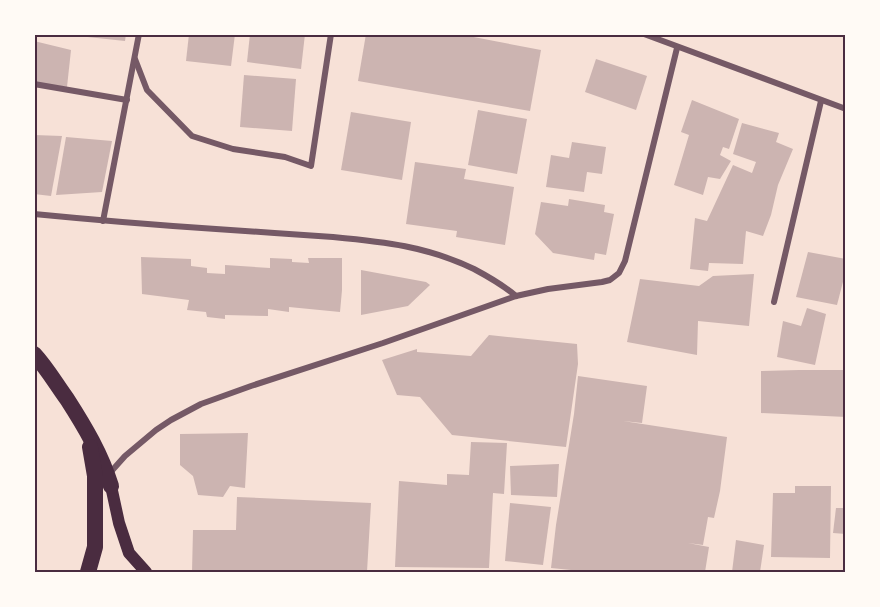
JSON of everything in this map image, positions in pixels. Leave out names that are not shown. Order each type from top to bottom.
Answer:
[{"type":"highway","points":[[38,360],[88,432],[110,481]]},
{"type":"highway","points":[[88,432],[94,476],[95,510],[95,547],[88,573]]},
{"type":"main road","points":[[110,481],[119,524],[129,553],[146,573]]},
{"type":"street","points":[[103,221],[140,34]]},
{"type":"street","points":[[135,59],[147,90],[192,136],[233,149],[285,157],[311,166],[331,34]]},
{"type":"street","points":[[644,34],[846,109]]},
{"type":"street","points":[[110,481],[125,456],[156,430],[201,404],[516,296],[602,282],[615,277],[624,261],[677,48]]},
{"type":"street","points":[[34,84],[127,100]]},
{"type":"street","points":[[774,303],[821,101]]},
{"type":"street","points":[[34,214],[390,242],[445,256],[498,282],[516,296]]},
{"type":"building","points":[[78,34],[126,34],[125,41],[78,36]]},
{"type":"building","points":[[189,34],[235,34],[231,66],[186,61]]},
{"type":"building","points":[[250,34],[305,34],[301,69],[247,62]]},
{"type":"building","points":[[366,34],[458,34],[541,50],[530,111],[358,81]]},
{"type":"building","points":[[34,41],[71,50],[67,87],[34,82]]},
{"type":"building","points":[[596,59],[647,76],[636,110],[585,92]]},
{"type":"building","points":[[244,75],[296,79],[292,131],[240,127]]},
{"type":"building","points":[[692,100],[739,119],[729,149],[723,147],[720,155],[731,161],[720,179],[708,177],[703,195],[674,185],[689,135],[681,132]]},
{"type":"building","points":[[478,110],[527,119],[517,174],[468,165]]},
{"type":"building","points":[[351,112],[411,122],[402,180],[341,170]]},
{"type":"building","points":[[742,123],[779,133],[776,142],[793,149],[778,185],[771,215],[763,236],[746,231],[743,264],[709,263],[708,271],[690,269],[695,218],[707,221],[733,165],[752,173],[756,162],[733,154]]},
{"type":"building","points":[[34,135],[62,136],[51,196],[34,194]]},
{"type":"building","points":[[66,137],[112,141],[102,192],[56,195]]},
{"type":"building","points":[[572,142],[606,147],[602,174],[587,172],[584,192],[546,187],[551,155],[569,158]]},
{"type":"building","points":[[415,162],[466,169],[464,179],[514,187],[505,245],[456,237],[457,231],[406,224]]},
{"type":"building","points":[[569,199],[605,205],[604,212],[614,214],[606,255],[595,253],[594,260],[553,253],[535,234],[541,202],[568,206]]},
{"type":"building","points":[[808,252],[846,259],[846,270],[837,305],[796,297]]},
{"type":"building","points":[[141,257],[191,259],[191,266],[207,268],[207,273],[225,274],[225,265],[270,268],[270,258],[292,259],[292,262],[309,263],[308,258],[342,258],[340,312],[289,307],[289,312],[268,309],[268,316],[225,315],[225,319],[207,317],[206,312],[187,310],[189,300],[142,294]]},
{"type":"building","points":[[361,270],[426,282],[430,285],[408,306],[361,315]]},
{"type":"building","points":[[754,274],[749,326],[698,321],[697,355],[627,342],[640,279],[699,286],[713,276]]},
{"type":"building","points":[[807,308],[826,314],[815,365],[777,357],[783,321],[801,326]]},
{"type":"building","points":[[489,335],[577,344],[578,364],[566,447],[452,435],[420,397],[397,395],[382,360],[417,349],[417,352],[471,356]]},
{"type":"building","points":[[846,370],[846,417],[761,413],[761,371]]},
{"type":"building","points":[[578,376],[647,386],[642,423],[623,421],[727,437],[714,518],[708,517],[703,545],[688,543],[709,547],[705,572],[591,572],[551,568]]},
{"type":"building","points":[[248,433],[245,488],[230,486],[223,497],[198,495],[193,476],[180,465],[180,434]]},
{"type":"building","points":[[471,442],[507,443],[504,494],[493,493],[489,568],[395,567],[399,481],[447,485],[447,474],[469,475]]},
{"type":"building","points":[[559,464],[557,497],[511,495],[510,466]]},
{"type":"building","points":[[795,486],[831,486],[830,558],[771,557],[773,493],[795,493]]},
{"type":"building","points":[[237,497],[371,503],[367,572],[192,572],[193,530],[236,530]]},
{"type":"building","points":[[510,503],[551,507],[543,565],[505,561]]},
{"type":"building","points":[[836,508],[846,508],[846,534],[833,533]]},
{"type":"building","points":[[736,540],[764,545],[760,572],[732,572]]}]
